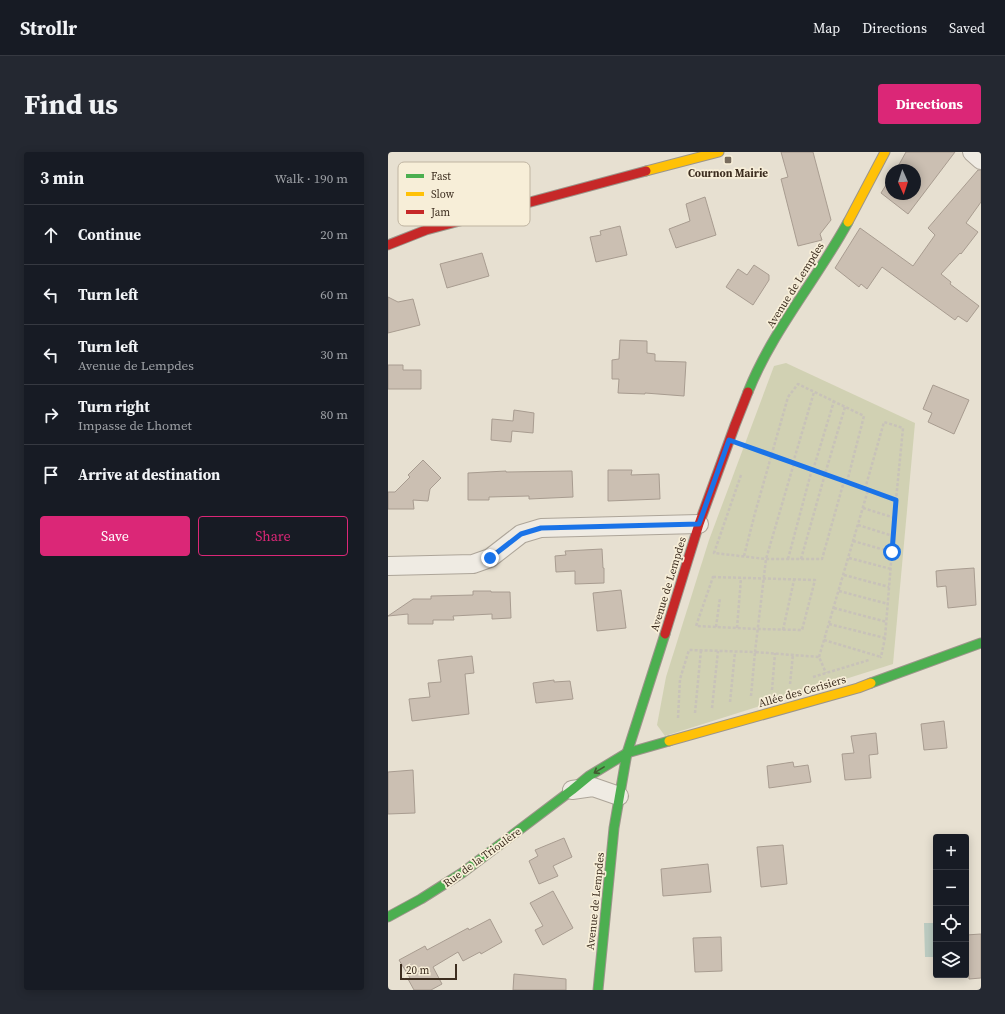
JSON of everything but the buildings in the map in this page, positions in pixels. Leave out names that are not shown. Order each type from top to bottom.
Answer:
[{"type":"street","points":[[530,202],[720,152]]},
{"type":"street","name":"Avenue de Lempdes","points":[[598,990],[614,828],[627,753],[699,524],[754,376],[773,342],[844,229],[885,152]]},
{"type":"street","points":[[972,152],[981,160]]},
{"type":"street","points":[[388,245],[426,230],[441,226]]},
{"type":"street","points":[[388,566],[472,564],[490,558],[521,534],[541,528],[699,524]]},
{"type":"street","name":"Allée des Cerisiers","points":[[627,753],[858,688],[981,643]]},
{"type":"street","name":"Rue de la Trioulère","points":[[388,916],[421,899],[462,873],[589,776],[627,753]]},
{"type":"street","name":"Rue de la Trioulère","points":[[572,790],[593,787],[619,796]]},
{"type":"path","points":[[742,470],[714,553],[766,559],[822,559],[864,416],[798,384],[788,397],[744,556]]},
{"type":"path","points":[[758,694],[751,696],[766,559],[814,392]]},
{"type":"path","points":[[788,559],[834,401]]},
{"type":"path","points":[[801,559],[845,407]]},
{"type":"path","points":[[865,489],[884,422],[903,428],[894,518],[886,638],[881,657]]},
{"type":"path","points":[[729,440],[896,500]]},
{"type":"path","points":[[826,673],[819,657],[868,490]]},
{"type":"path","points":[[863,508],[894,518]]},
{"type":"path","points":[[858,525],[893,536]]},
{"type":"path","points":[[853,541],[892,552]]},
{"type":"path","points":[[848,558],[890,570]]},
{"type":"path","points":[[844,574],[890,587]]},
{"type":"path","points":[[713,577],[742,578],[815,580],[802,630],[696,626],[713,577]]},
{"type":"path","points":[[737,628],[742,578]]},
{"type":"path","points":[[783,630],[794,580]]},
{"type":"path","points":[[839,591],[888,604]]},
{"type":"path","points":[[716,627],[720,598]]},
{"type":"path","points":[[834,608],[887,622]]},
{"type":"path","points":[[829,624],[886,638]]},
{"type":"path","points":[[824,640],[881,657]]},
{"type":"path","points":[[684,717],[678,719],[680,678],[689,650],[793,654],[819,657]]},
{"type":"path","points":[[695,713],[701,650]]},
{"type":"path","points":[[712,708],[718,651]]},
{"type":"path","points":[[735,652],[730,703],[737,701]]},
{"type":"path","points":[[775,654],[772,690],[778,688]]},
{"type":"path","points":[[784,686],[790,684],[793,654]]},
{"type":"path","points":[[812,678],[881,657]]},
{"type":"path","points":[[707,710],[718,706]]},
{"type":"path","points":[[690,715],[701,712]]},
{"type":"green space","points":[[786,363],[915,423],[893,664],[665,736],[657,725],[666,677],[709,540],[774,366]]},
{"type":"shaded area","points":[[924,923],[933,923],[933,957],[925,957]]},
{"type":"traffic: fast","points":[[748,392],[769,348],[848,222]]},
{"type":"traffic: fast","points":[[598,990],[614,828],[627,753],[665,634]]},
{"type":"traffic: fast","points":[[871,683],[981,643]]},
{"type":"traffic: fast","points":[[388,917],[421,899],[462,873],[589,776],[627,753],[669,741]]},
{"type":"traffic: slow","points":[[646,171],[719,152]]},
{"type":"traffic: slow","points":[[848,222],[885,152]]},
{"type":"traffic: slow","points":[[669,741],[858,688],[871,683]]},
{"type":"traffic: jam","points":[[530,202],[646,171]]},
{"type":"traffic: jam","points":[[388,245],[426,230],[441,226]]},
{"type":"traffic: jam","points":[[665,634],[699,524],[748,392]]},
{"type":"place","name":"Cournon Mairie","points":[[728,160]]},
{"type":"route","points":[[490,558],[521,534],[541,528],[699,524],[729,440],[896,500],[892,552]]}]
